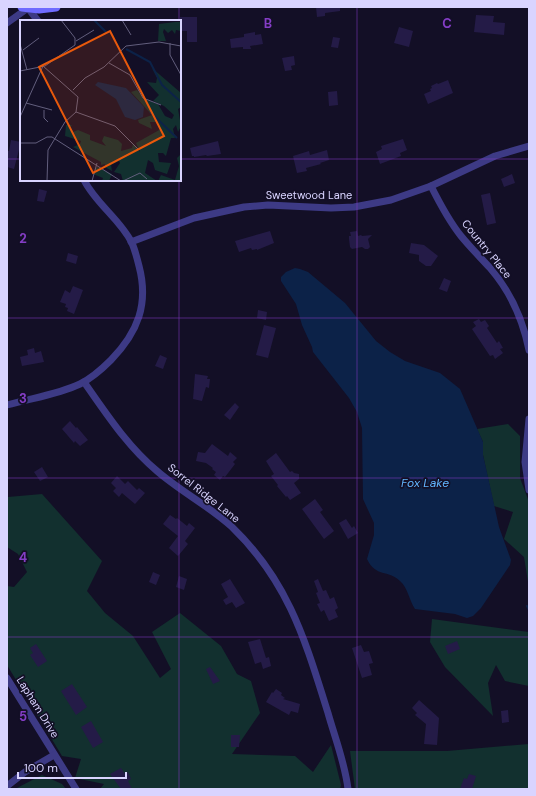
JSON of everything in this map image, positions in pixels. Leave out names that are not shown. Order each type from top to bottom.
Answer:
[{"type":"main road","points":[[25,8],[39,9],[56,7]]},
{"type":"street","points":[[7,23],[25,8],[37,20]]},
{"type":"street","name":"Sweetwood Lane","points":[[131,242],[194,218],[244,207],[354,207],[391,200],[431,186],[495,156],[529,146]]},
{"type":"street","points":[[7,405],[67,390],[84,382],[96,374],[119,352],[130,336],[140,315],[143,301],[141,274],[136,253],[125,232],[93,194],[85,181]]},
{"type":"street","name":"Country Place","points":[[431,186],[442,208],[455,228],[490,268],[510,297],[522,323],[529,350]]},
{"type":"street","name":"Sorrel Ridge Lane","points":[[84,382],[114,424],[148,463],[172,484],[231,526],[258,556],[276,581],[297,621],[309,652],[341,757],[348,789]]},
{"type":"street","points":[[529,419],[525,462],[529,490]]},
{"type":"street","name":"Lapham Drive","points":[[7,678],[76,789]]},
{"type":"street","points":[[7,786],[25,772],[54,755]]},
{"type":"green space","points":[[508,424],[520,436],[520,478],[529,502],[529,588],[524,557],[504,539],[513,512],[494,506],[483,455],[483,442],[477,429]]},
{"type":"green space","points":[[42,494],[102,561],[87,591],[105,613],[133,636],[160,678],[171,669],[152,632],[180,613],[221,646],[237,674],[251,681],[260,713],[232,754],[295,756],[313,772],[331,745],[341,785],[340,789],[100,789],[104,784],[75,778],[81,759],[62,756],[7,665],[7,586],[14,587],[27,572],[18,554],[7,547],[7,495],[8,497]]},
{"type":"green space","points":[[432,619],[529,632],[529,686],[505,681],[496,665],[488,683],[493,716],[445,667],[430,642]]},
{"type":"green space","points":[[529,744],[529,789],[355,789],[350,751],[447,751]]},
{"type":"green space","points":[[42,775],[62,784],[66,789],[15,789]]},
{"type":"water","name":"Fox Lake","points":[[295,268],[308,272],[345,303],[376,341],[390,352],[405,361],[440,373],[460,389],[483,442],[483,455],[499,527],[511,560],[510,565],[481,608],[473,616],[467,618],[455,614],[415,609],[403,584],[396,577],[374,569],[367,559],[374,535],[374,523],[363,499],[362,428],[357,412],[349,398],[313,352],[302,325],[296,304],[281,281],[281,277],[286,272]]},
{"type":"building","points":[[316,7],[340,7],[340,11],[325,13],[325,16],[317,17]]},
{"type":"building","points":[[476,15],[494,16],[493,22],[505,23],[504,35],[474,32]]},
{"type":"building","points":[[180,17],[197,17],[197,42],[187,42],[187,31],[181,31]]},
{"type":"building","points":[[399,27],[413,31],[409,47],[394,43]]},
{"type":"building","points":[[255,32],[255,35],[261,34],[263,44],[250,46],[251,49],[243,49],[243,47],[231,48],[230,39],[244,37],[244,34]]},
{"type":"building","points":[[333,37],[340,38],[338,48],[331,47]]},
{"type":"building","points":[[294,56],[295,65],[291,66],[292,70],[285,71],[282,58]]},
{"type":"building","points":[[448,80],[453,93],[428,104],[424,94],[431,91],[431,86]]},
{"type":"building","points":[[337,91],[338,105],[329,106],[328,92]]},
{"type":"building","points":[[403,139],[407,150],[400,153],[401,156],[380,164],[376,152],[382,149],[381,146]]},
{"type":"building","points":[[11,140],[20,142],[14,169],[7,167],[7,151],[9,151]]},
{"type":"building","points":[[218,141],[221,154],[192,156],[190,148]]},
{"type":"building","points":[[327,150],[329,160],[306,168],[307,171],[297,173],[293,156],[309,151],[310,155]]},
{"type":"building","points":[[512,174],[515,183],[504,187],[501,179]]},
{"type":"building","points":[[39,189],[47,191],[44,202],[37,201]]},
{"type":"building","points":[[490,193],[496,223],[487,225],[481,195]]},
{"type":"building","points":[[270,231],[274,243],[257,250],[252,250],[251,248],[239,252],[235,241]]},
{"type":"building","points":[[357,231],[358,236],[372,235],[368,239],[370,247],[368,249],[362,247],[352,249],[350,247],[350,232]]},
{"type":"building","points":[[411,243],[424,245],[438,256],[431,266],[426,266],[419,261],[419,255],[409,253]]},
{"type":"building","points":[[68,253],[78,256],[76,264],[66,261]]},
{"type":"building","points":[[444,278],[451,281],[447,292],[439,289]]},
{"type":"building","points":[[73,286],[83,290],[74,314],[67,311],[68,308],[65,307],[66,304],[60,302],[65,290],[70,293]]},
{"type":"building","points":[[258,310],[267,312],[266,320],[257,318]]},
{"type":"building","points":[[479,319],[481,322],[485,320],[489,326],[487,328],[497,343],[499,341],[503,348],[500,349],[503,353],[495,359],[493,355],[490,356],[472,329],[476,326],[473,322]]},
{"type":"building","points":[[264,325],[276,328],[268,358],[256,355]]},
{"type":"building","points":[[34,348],[35,353],[41,351],[44,362],[22,366],[20,357],[28,355],[27,350]]},
{"type":"building","points":[[160,355],[167,358],[163,369],[155,366]]},
{"type":"building","points":[[195,374],[208,376],[207,379],[210,379],[209,388],[206,387],[202,401],[193,399]]},
{"type":"building","points":[[235,403],[239,407],[230,420],[224,415]]},
{"type":"building","points":[[70,421],[88,440],[80,446],[75,441],[74,443],[62,429]]},
{"type":"building","points":[[212,444],[228,456],[230,452],[237,458],[233,462],[235,464],[225,477],[223,476],[220,480],[214,475],[216,472],[212,469],[213,468],[206,463],[196,461],[198,452],[205,453]]},
{"type":"building","points":[[276,453],[290,472],[292,471],[299,474],[299,479],[294,483],[301,493],[290,500],[277,486],[278,485],[271,476],[274,474],[266,461]]},
{"type":"building","points":[[42,467],[48,477],[40,481],[34,472]]},
{"type":"building","points":[[117,476],[125,484],[128,481],[137,490],[139,488],[145,493],[135,504],[122,493],[119,497],[113,491],[116,488],[111,483]]},
{"type":"building","points":[[315,499],[323,510],[320,512],[334,531],[324,539],[302,509]]},
{"type":"building","points":[[170,515],[176,519],[177,518],[187,526],[189,523],[195,528],[185,541],[188,544],[178,556],[169,548],[178,536],[163,524]]},
{"type":"building","points":[[346,519],[352,528],[354,526],[358,533],[348,539],[339,523]]},
{"type":"building","points":[[153,572],[160,575],[156,585],[149,582]]},
{"type":"building","points":[[179,576],[187,579],[184,590],[176,587]]},
{"type":"building","points":[[230,579],[245,603],[236,608],[232,602],[226,605],[223,600],[228,597],[221,584]]},
{"type":"building","points":[[318,579],[323,591],[326,590],[330,599],[334,597],[338,608],[335,610],[338,617],[329,621],[324,610],[321,612],[317,604],[320,603],[316,593],[318,592],[314,581]]},
{"type":"building","points":[[260,639],[266,658],[269,657],[271,666],[263,669],[261,662],[255,664],[248,642]]},
{"type":"building","points":[[457,641],[460,649],[448,654],[445,646]]},
{"type":"building","points":[[36,644],[47,661],[38,667],[30,655],[33,653],[30,648]]},
{"type":"building","points":[[361,645],[364,652],[369,651],[373,663],[369,664],[372,675],[362,678],[352,648]]},
{"type":"building","points":[[210,667],[220,681],[213,684],[206,669]]},
{"type":"building","points":[[72,684],[87,707],[76,715],[61,691]]},
{"type":"building","points":[[276,689],[282,693],[281,695],[285,698],[283,699],[300,704],[298,713],[291,711],[289,715],[266,702],[272,692],[273,693]]},
{"type":"building","points":[[419,700],[439,718],[437,745],[424,744],[426,724],[415,715],[417,713],[412,708]]},
{"type":"building","points":[[508,710],[509,722],[502,723],[501,711]]},
{"type":"building","points":[[91,721],[103,742],[93,748],[81,727]]},
{"type":"building","points":[[231,735],[240,735],[239,747],[231,747]]},
{"type":"building","points":[[121,768],[125,774],[128,772],[131,779],[128,781],[132,789],[121,789],[110,774]]},
{"type":"building","points":[[469,774],[476,776],[472,789],[460,789],[464,778],[467,779]]},
{"type":"waterway","points":[[527,606],[529,610]]}]
